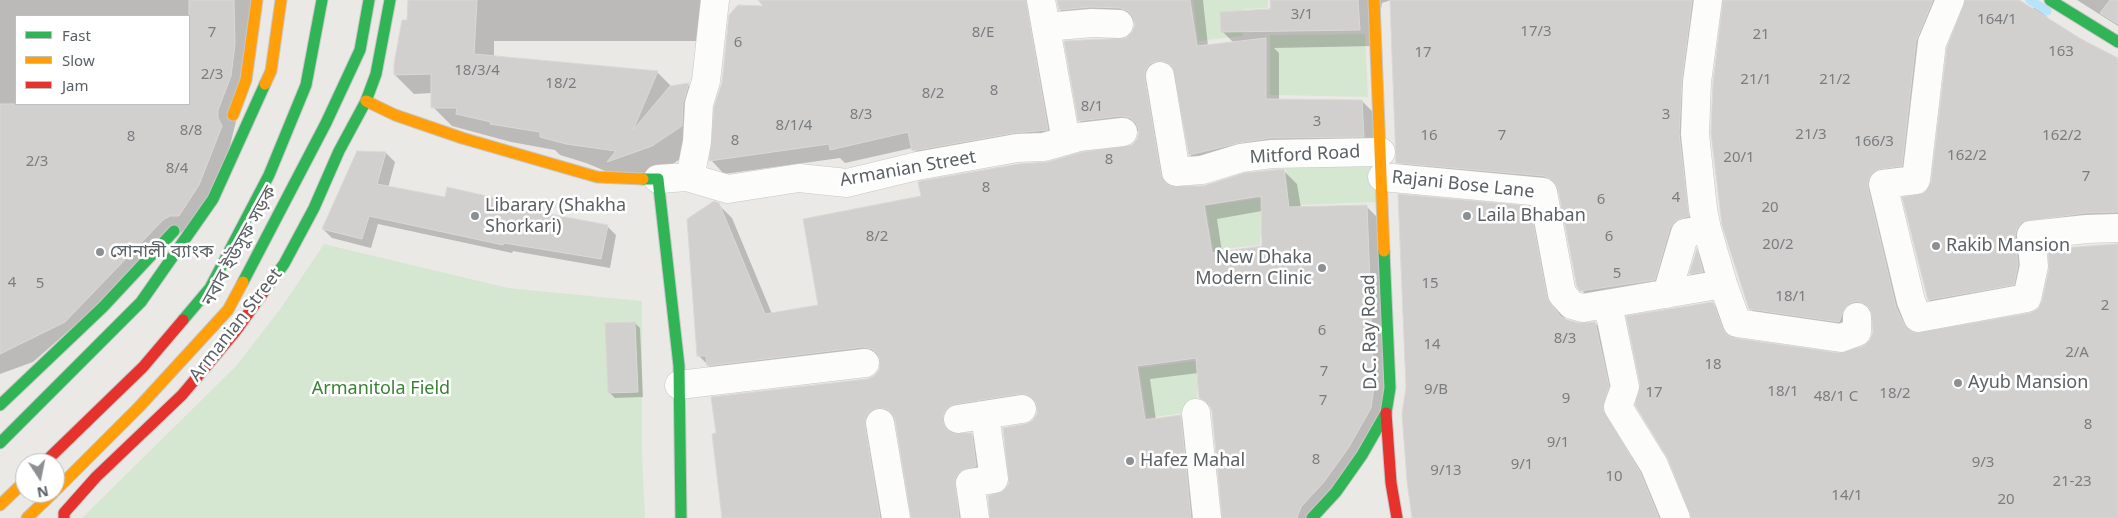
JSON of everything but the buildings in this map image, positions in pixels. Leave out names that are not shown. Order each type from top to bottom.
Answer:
[{"type":"main road","points":[[230,123],[246,80],[257,0]]},
{"type":"main road","points":[[0,443],[140,302],[213,199],[271,71],[281,0]]},
{"type":"main road","points":[[54,453],[143,367],[210,288],[269,175],[306,85],[322,0]]},
{"type":"main road","name":"নবাব ইউসুফ সড়ক","points":[[65,481],[139,407],[228,310],[326,123],[360,50],[369,0]]},
{"type":"main road","name":"Armanian Street","points":[[64,518],[64,512],[96,477],[182,395],[235,332],[284,264],[314,208],[339,150],[366,101],[376,74],[390,0]]},
{"type":"main road","name":"Mitford Road","points":[[1374,0],[1376,100],[1382,164]]},
{"type":"main road","points":[[2050,0],[2118,42]]},
{"type":"main road","name":"Armanian Street","points":[[366,101],[395,115],[462,138],[597,177],[658,179]]},
{"type":"main road","name":"D.C. Ray Road","points":[[1312,518],[1336,492],[1362,454],[1386,413],[1390,366],[1382,164]]},
{"type":"main road","points":[[658,179],[679,366],[681,518]]},
{"type":"main road","points":[[0,405],[103,307],[174,231],[179,223]]},
{"type":"main road","points":[[1386,413],[1391,483],[1397,518]]},
{"type":"main road","points":[[0,505],[15,491]]},
{"type":"main road","name":"নবাব ইউসুফ সড়ক","points":[[27,518],[43,503]]},
{"type":"street","points":[[690,178],[697,142],[699,104],[708,63],[715,0]]},
{"type":"street","points":[[1041,0],[1066,141]]},
{"type":"street","points":[[1708,0],[1697,82],[1695,134],[1707,229],[1737,324],[1841,338],[1856,332],[1857,317]]},
{"type":"street","points":[[1950,0],[1932,43],[1916,180],[1883,184],[1911,301],[1918,318],[2027,298],[2034,266],[2031,235],[2086,228],[2118,228]]},
{"type":"street","points":[[1046,26],[1119,24]]},
{"type":"street","name":"Mitford Road","points":[[1160,76],[1176,172],[1202,170],[1241,158],[1272,154],[1382,164]]},
{"type":"street","name":"Armanian Street","points":[[658,179],[690,178],[728,189],[799,178],[847,183],[917,166],[1018,148],[1044,147],[1066,141],[1123,132]]},
{"type":"street","name":"Rajani Bose Lane","points":[[1382,164],[1543,192],[1562,294],[1572,305],[1582,308],[1605,305],[1723,284]]},
{"type":"street","points":[[1667,294],[1685,233],[1707,229]]},
{"type":"street","points":[[1605,305],[1611,319],[1625,387],[1618,407],[1654,465],[1676,518]]},
{"type":"street","points":[[679,385],[865,362]]},
{"type":"street","points":[[958,419],[1022,409]]},
{"type":"street","points":[[1196,413],[1207,518]]},
{"type":"street","points":[[975,518],[970,483],[994,479],[985,415]]},
{"type":"street","points":[[880,423],[896,518]]},
{"type":"green space","points":[[1193,0],[1268,0],[1268,8],[1245,9],[1243,36],[1198,41]]},
{"type":"green space","points":[[1365,34],[1368,97],[1270,95],[1270,35]]},
{"type":"green space","points":[[1377,155],[1379,202],[1300,205],[1299,235],[1260,236],[1260,245],[1213,250],[1206,206],[1288,194],[1285,158]]},
{"type":"green space","name":"Armanitola Field","points":[[324,244],[508,288],[642,301],[642,453],[645,518],[82,518],[236,366],[281,308]]},
{"type":"green space","points":[[1217,358],[1221,389],[1197,391],[1198,411],[1147,418],[1139,368]]},
{"type":"waterway","points":[[2030,0],[2047,11]]},
{"type":"traffic: fast","points":[[183,320],[210,288],[269,175],[306,85],[322,0]]},
{"type":"traffic: fast","points":[[243,282],[326,123],[360,50],[369,0]]},
{"type":"traffic: fast","points":[[265,290],[284,264],[314,208],[339,151],[366,101],[376,74],[390,0]]},
{"type":"traffic: fast","points":[[2050,0],[2118,42]]},
{"type":"traffic: fast","points":[[0,443],[141,302],[213,199],[265,84]]},
{"type":"traffic: fast","points":[[643,179],[658,179],[679,366],[681,518]]},
{"type":"traffic: fast","points":[[0,405],[103,307],[174,231]]},
{"type":"traffic: fast","points":[[1312,518],[1336,492],[1362,455],[1386,413],[1390,388],[1384,251]]},
{"type":"traffic: slow","points":[[233,115],[246,80],[257,0]]},
{"type":"traffic: slow","points":[[265,84],[271,71],[281,0]]},
{"type":"traffic: slow","points":[[1374,0],[1384,251]]},
{"type":"traffic: slow","points":[[366,101],[395,115],[462,138],[597,177],[643,179]]},
{"type":"traffic: slow","points":[[65,481],[139,407],[228,310],[243,282]]},
{"type":"traffic: slow","points":[[0,505],[15,491]]},
{"type":"traffic: slow","points":[[27,518],[43,503]]},
{"type":"traffic: jam","points":[[64,518],[64,513],[96,477],[182,395],[235,332],[265,290]]},
{"type":"traffic: jam","points":[[54,453],[143,367],[183,320]]},
{"type":"traffic: jam","points":[[1386,413],[1391,483],[1397,518]]},
{"type":"place","name":"Libarary (Shakha Shorkari)","points":[[475,216]]},
{"type":"place","name":"Laila Bhaban","points":[[1467,216]]},
{"type":"place","name":"Rakib Mansion","points":[[1936,246]]},
{"type":"place","name":"সোনালী ব্যাংক","points":[[100,252]]},
{"type":"place","name":"New Dhaka Modern Clinic","points":[[1322,268]]},
{"type":"place","name":"Ayub Mansion","points":[[1958,383]]},
{"type":"place","name":"Hafez Mahal","points":[[1130,461]]}]
